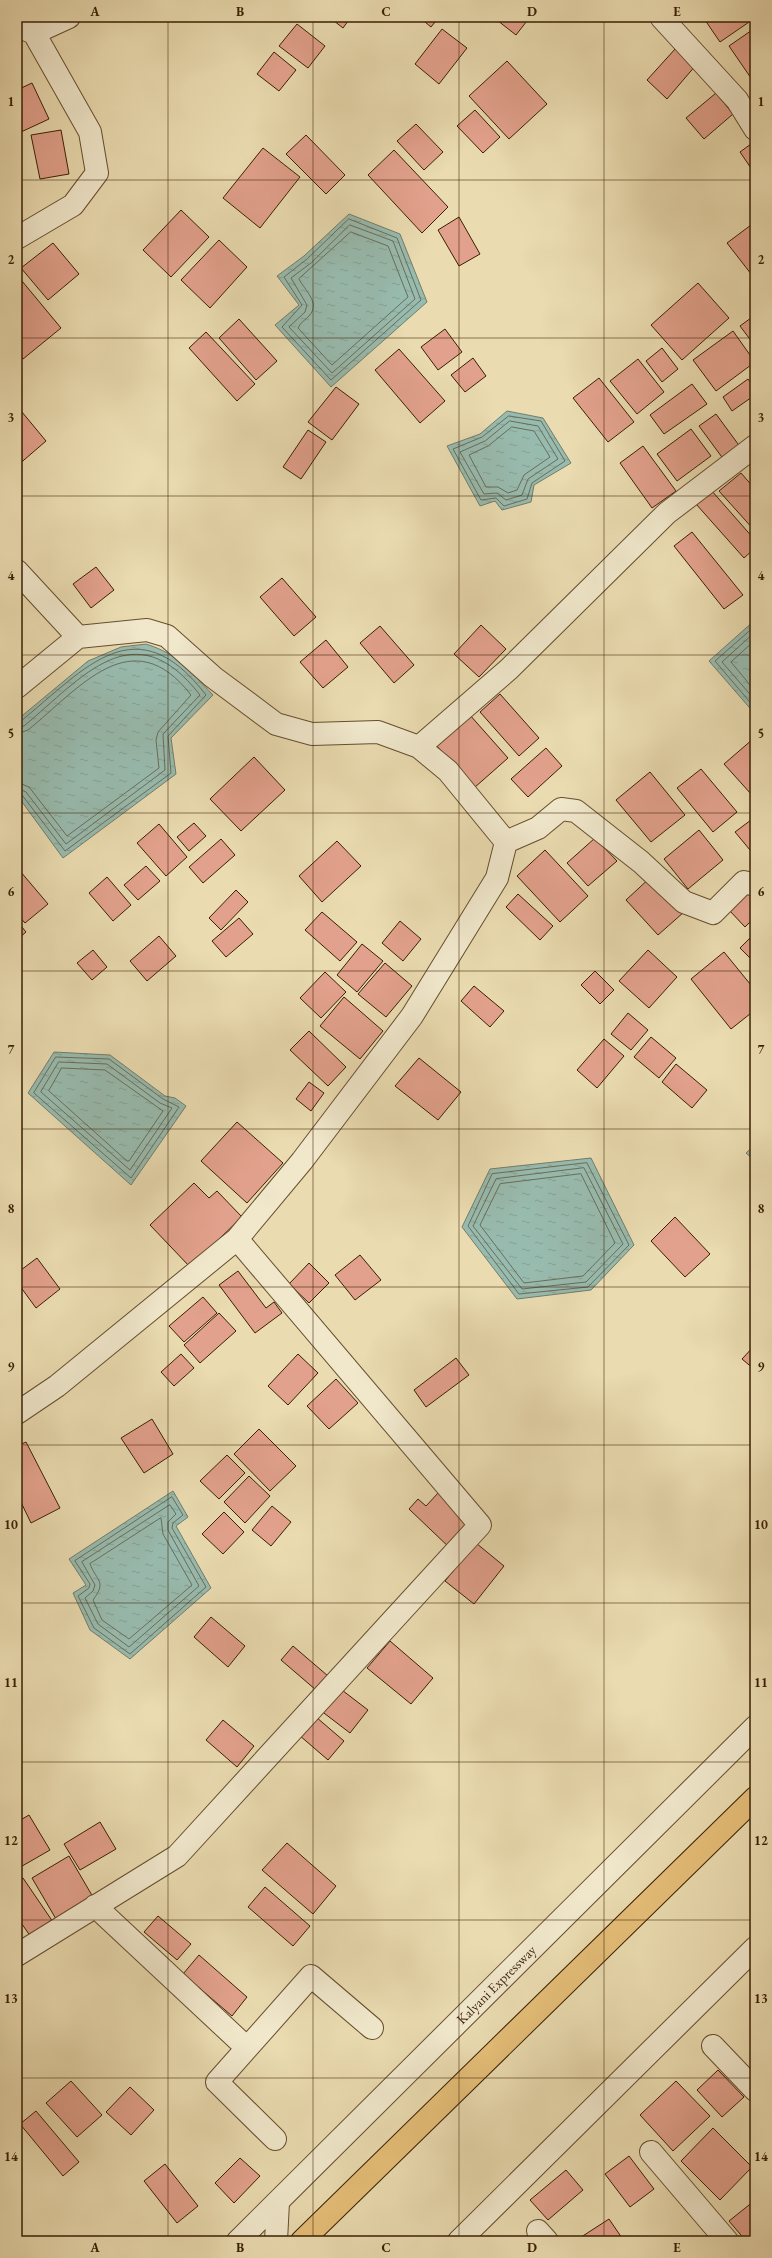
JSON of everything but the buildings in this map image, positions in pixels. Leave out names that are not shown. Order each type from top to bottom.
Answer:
[{"type":"highway","points":[[302,2241],[755,1798]]},
{"type":"street","points":[[17,238],[73,205],[97,174],[90,132],[26,30],[68,17]]},
{"type":"street","points":[[661,17],[737,100],[755,129]]},
{"type":"street","points":[[419,747],[509,669],[667,513],[755,446]]},
{"type":"street","points":[[17,570],[78,637]]},
{"type":"street","points":[[17,687],[78,637],[147,630],[167,636],[213,677],[276,724],[312,734],[378,732],[419,747],[448,771],[506,842]]},
{"type":"street","points":[[506,842],[538,828],[561,809],[576,811],[642,862],[684,902],[713,913],[744,882],[755,885]]},
{"type":"street","points":[[17,1413],[57,1386],[237,1239],[302,1161],[412,1016],[497,878],[506,842]]},
{"type":"street","points":[[19,1948],[96,1906],[177,1856],[480,1525],[237,1239]]},
{"type":"street","name":"Kalyani Expressway","points":[[238,2241],[755,1727]]},
{"type":"street","points":[[96,1906],[247,2048]]},
{"type":"street","points":[[458,2241],[755,1948]]},
{"type":"street","points":[[275,2139],[217,2082],[311,1976],[372,2028]]},
{"type":"street","points":[[713,2046],[755,2090]]},
{"type":"street","points":[[651,2152],[727,2241]]},
{"type":"street","points":[[276,2241],[278,2202]]},
{"type":"water","points":[[349,214],[400,234],[427,302],[331,387],[275,325],[299,305],[277,276],[304,256]]},
{"type":"water","points":[[507,411],[543,418],[571,463],[534,485],[531,502],[502,510],[495,501],[480,506],[447,446],[480,434]]},
{"type":"water","points":[[755,620],[755,714],[709,661]]},
{"type":"water","points":[[146,644],[158,648],[176,658],[213,695],[171,738],[176,774],[63,858],[17,795],[17,720],[88,661],[121,647]]},
{"type":"water","points":[[54,1052],[110,1055],[165,1096],[175,1098],[186,1106],[131,1185],[28,1093]]},
{"type":"water","points":[[755,1145],[755,1161],[746,1153]]},
{"type":"water","points":[[591,1158],[634,1245],[591,1290],[517,1299],[462,1227],[490,1169]]},
{"type":"water","points":[[173,1491],[188,1517],[176,1526],[211,1588],[130,1659],[90,1630],[73,1593],[86,1585],[69,1559]]}]
